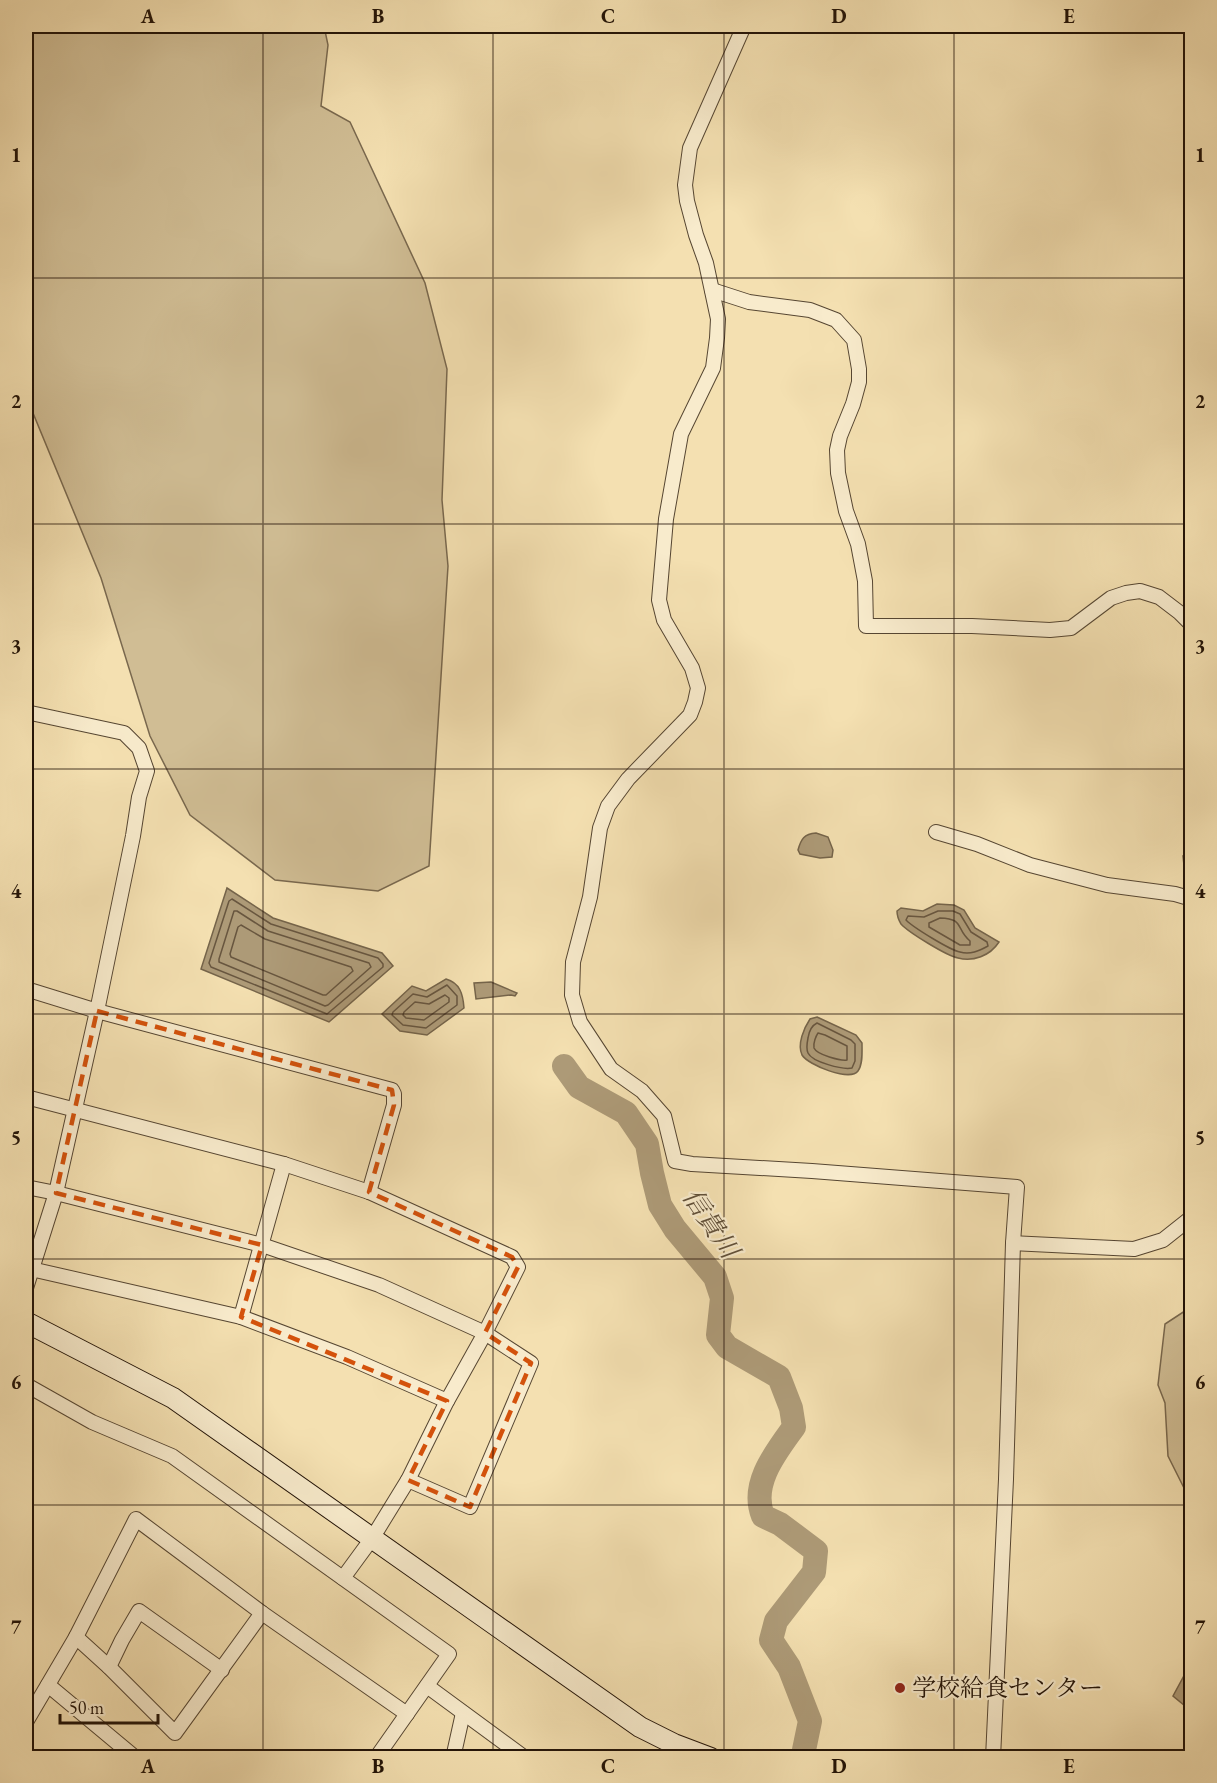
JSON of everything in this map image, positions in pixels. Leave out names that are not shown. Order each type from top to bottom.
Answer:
[{"type":"street","points":[[744,26],[690,148],[685,185],[696,235],[706,263],[718,320],[713,368],[681,434],[666,519],[659,600],[664,620],[692,668],[698,688],[690,715],[628,779],[608,806],[600,828],[590,897],[573,962],[572,995],[580,1022],[611,1069],[642,1091],[664,1116],[675,1161],[1017,1187],[993,1758]]},
{"type":"street","points":[[712,290],[749,302],[810,310],[836,320],[854,340],[859,382],[837,450],[838,473],[846,511],[858,544],[865,580],[866,626],[972,626],[1050,630],[1071,628],[1111,598],[1140,591],[1159,597],[1191,625]]},
{"type":"street","points":[[26,711],[124,733],[139,748],[147,771],[139,797],[133,837],[97,1011],[56,1193],[26,1288]]},
{"type":"street","points":[[936,832],[977,844],[1030,865],[1063,874],[1107,885],[1175,894],[1191,899]]},
{"type":"street","points":[[26,989],[97,1011],[392,1090],[394,1105],[369,1192]]},
{"type":"street","points":[[26,1096],[284,1164],[369,1192],[512,1257],[516,1261],[518,1267],[408,1480],[373,1537],[343,1578]]},
{"type":"street","points":[[241,1317],[284,1164]]},
{"type":"street","points":[[26,1187],[262,1245],[379,1285],[485,1333],[531,1363],[470,1507],[408,1480]]},
{"type":"street","points":[[1013,1243],[1134,1249],[1163,1240],[1191,1216]]},
{"type":"street","points":[[31,1269],[241,1317],[347,1357],[447,1401]]},
{"type":"street","points":[[26,1322],[173,1398],[640,1727],[674,1744],[713,1757]]},
{"type":"street","points":[[26,1395],[30,1387],[92,1422],[172,1456],[449,1654],[375,1758]]},
{"type":"street","points":[[26,1722],[76,1637],[136,1519],[262,1613],[406,1714]]},
{"type":"street","points":[[109,1667],[139,1611],[222,1670]]},
{"type":"street","points":[[76,1637],[175,1733],[262,1613]]},
{"type":"street","points":[[48,1685],[132,1755],[131,1758]]},
{"type":"street","points":[[427,1686],[525,1758]]},
{"type":"street","points":[[453,1758],[463,1713]]},
{"type":"highlighted area","points":[[97,1011],[392,1090],[394,1105],[369,1192],[512,1257],[518,1267],[485,1333],[531,1363],[470,1507],[408,1480],[447,1401],[241,1317],[262,1245],[56,1193]]},
{"type":"shaded area","points":[[26,26],[324,26],[328,45],[321,106],[350,122],[425,283],[447,369],[442,500],[448,566],[429,866],[378,891],[275,880],[190,815],[150,736],[101,578],[26,396]]},
{"type":"shaded area","points":[[1191,1307],[1191,1502],[1168,1456],[1165,1403],[1158,1385],[1165,1324]]},
{"type":"water","points":[[816,833],[828,837],[833,850],[832,857],[820,858],[800,854],[798,850],[802,840]]},
{"type":"water","points":[[1192,855],[1191,885],[1186,884],[1183,856]]},
{"type":"water","points":[[227,888],[273,918],[382,953],[393,966],[329,1022],[201,969]]},
{"type":"water","points":[[937,904],[954,905],[964,910],[975,928],[999,942],[981,957],[958,958],[919,938],[905,928],[898,919],[897,911],[901,908],[923,911]]},
{"type":"water","points":[[446,979],[455,983],[460,990],[464,1008],[427,1035],[400,1031],[382,1014],[412,986],[426,991]]},
{"type":"water","points":[[491,982],[517,993],[515,996],[476,999],[474,983]]},
{"type":"water","points":[[817,1017],[856,1035],[862,1043],[860,1068],[854,1074],[847,1075],[829,1071],[802,1055],[800,1046],[804,1031],[810,1019]]},
{"type":"water","points":[[1191,1668],[1191,1719],[1185,1706],[1173,1696],[1186,1672]]},
{"type":"waterway","name":"信貴川","points":[[564,1066],[579,1087],[626,1113],[647,1144],[660,1205],[675,1229],[715,1277],[722,1298],[718,1335],[727,1347],[779,1377],[791,1408],[794,1427],[773,1458],[762,1480],[760,1504],[763,1516],[780,1524],[816,1551],[814,1572],[776,1621],[771,1640],[789,1667],[810,1721],[804,1750]]},
{"type":"place","name":"学校給食センター","points":[[900,1688]]}]
